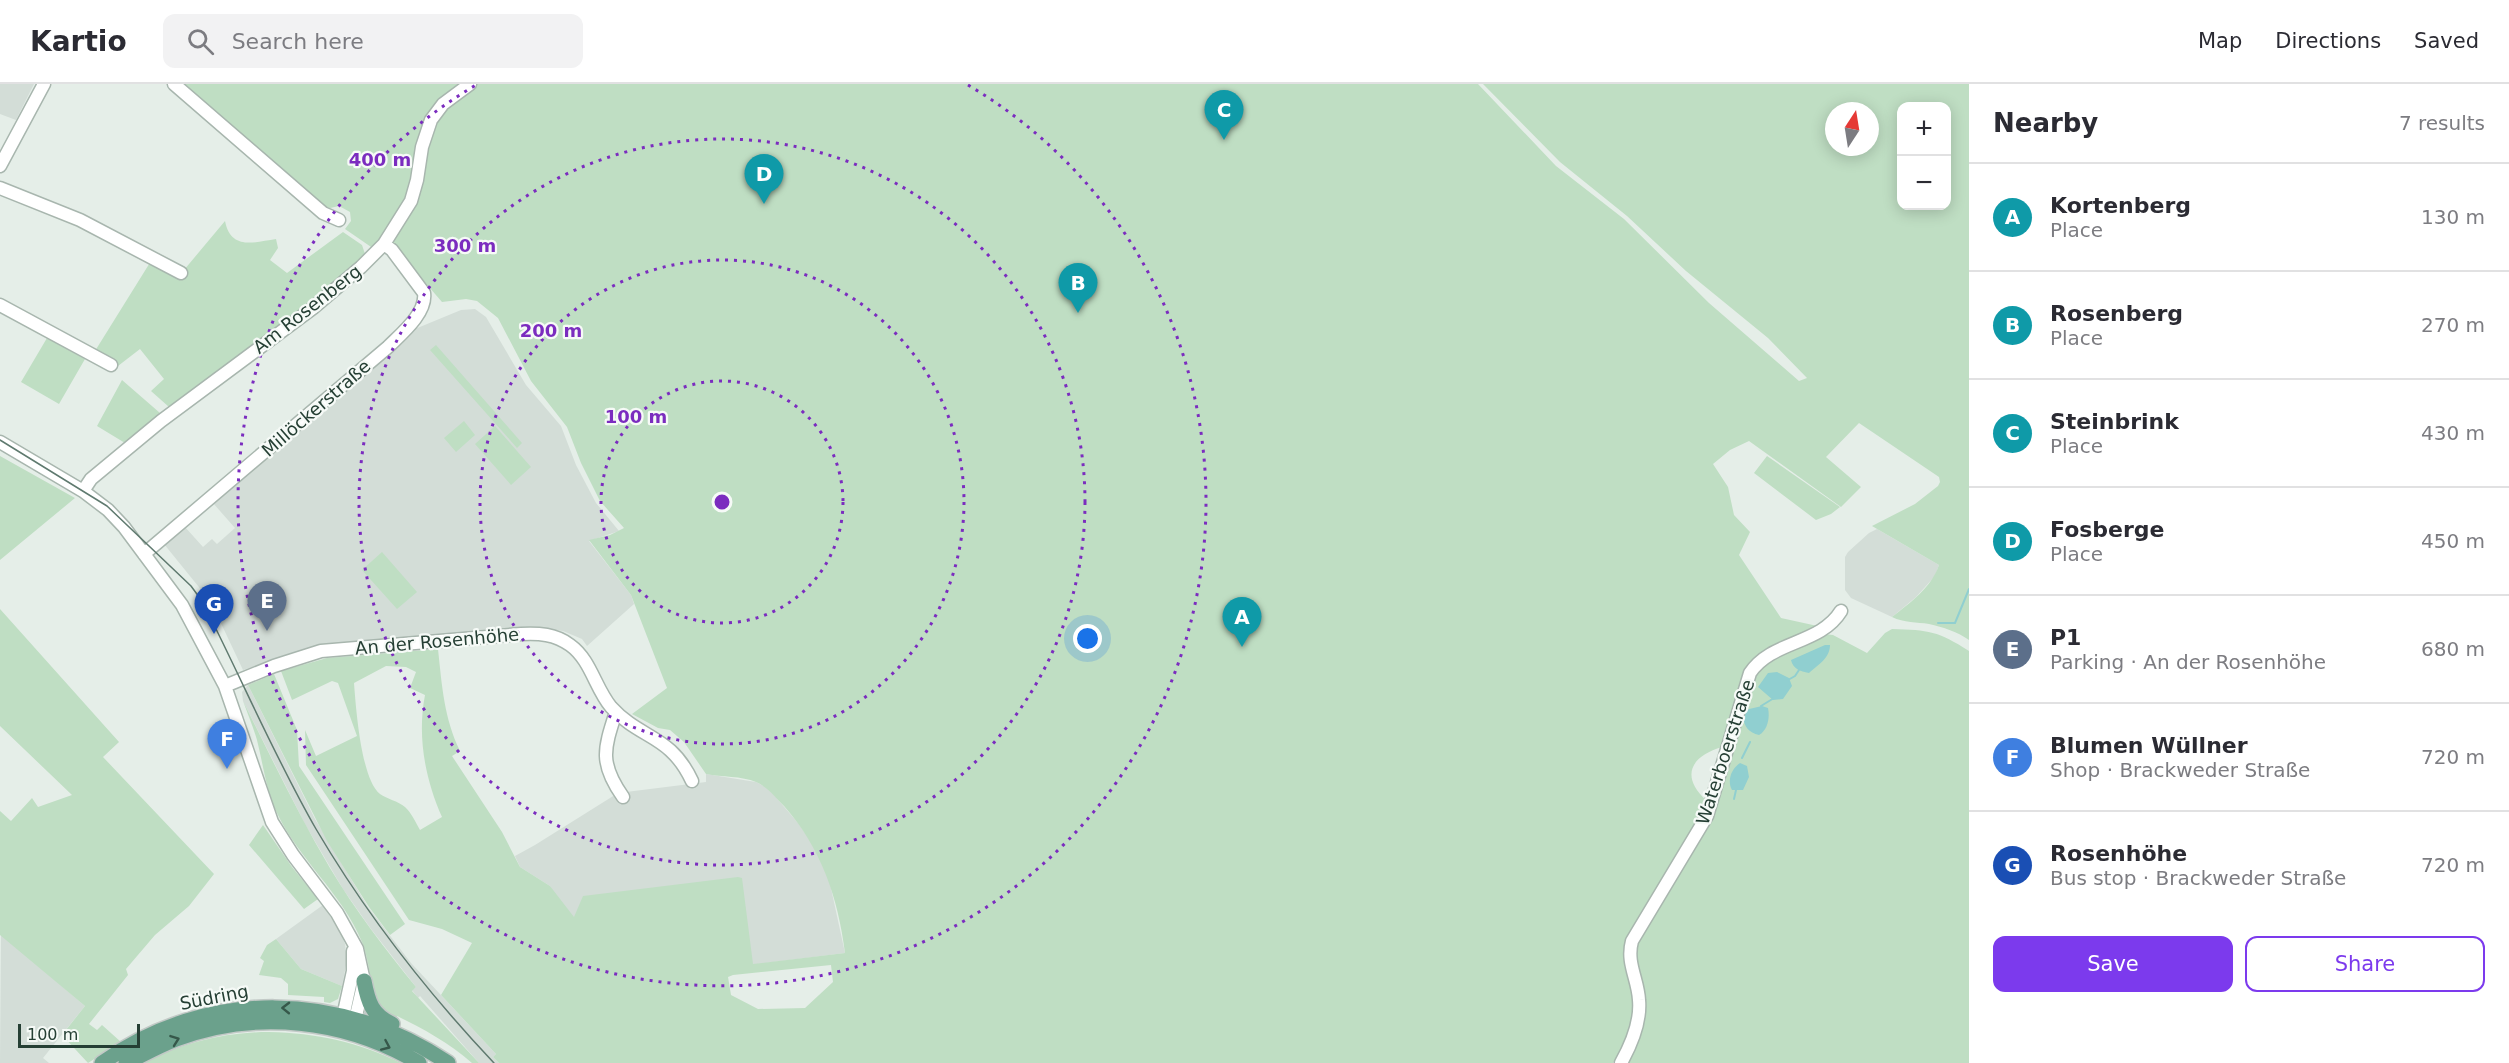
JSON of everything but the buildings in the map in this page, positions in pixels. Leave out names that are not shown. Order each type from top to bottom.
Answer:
[{"type":"main road","points":[[364,981],[374,1012],[384,1021],[438,1048],[450,1063]]},
{"type":"main road","name":"Südring","points":[[102,1063],[138,1041],[170,1027],[224,1012],[260,1008],[298,1008],[348,1024]]},
{"type":"main road","name":"Südring","points":[[126,1063],[176,1039],[228,1027],[279,1021],[348,1024]]},
{"type":"main road","points":[[348,1024],[412,1041],[450,1063]]},
{"type":"main road","points":[[348,1024],[419,1063]]},
{"type":"street","points":[[0,166],[44,84]]},
{"type":"street","points":[[174,84],[323,213],[339,220]]},
{"type":"street","name":"Am Rosenberg","points":[[83,491],[91,479],[161,421],[314,308],[384,244],[411,201],[430,120],[443,104],[470,84]]},
{"type":"street","points":[[0,188],[80,220],[181,273]]},
{"type":"street","name":"Millöckerstraße","points":[[144,554],[388,347],[412,321],[422,306],[424,293],[392,249],[384,244]]},
{"type":"street","points":[[0,305],[111,365]]},
{"type":"street","points":[[0,442],[83,491],[118,520],[182,604],[225,686],[272,822],[292,855],[327,898],[359,955],[364,981],[348,1024]]},
{"type":"street","name":"Waterboerstraße","points":[[1621,1063],[1630,1043],[1639,1012],[1638,993],[1629,958],[1632,941],[1707,816],[1750,673],[1755,665],[1771,653],[1832,625],[1841,612]]},
{"type":"street","name":"An der Rosenhöhe","points":[[225,686],[284,662],[321,651],[538,634],[557,638],[576,650],[616,712],[629,723],[670,747],[683,762],[692,781]]},
{"type":"street","points":[[616,712],[607,738],[605,761],[610,780],[623,797]]},
{"type":"street","points":[[347,930],[353,960],[348,1024]]},
{"type":"shaded area","points":[[0,84],[34,84],[16,120],[0,114]]},
{"type":"shaded area","points":[[475,309],[486,317],[526,385],[561,426],[576,465],[596,503],[619,531],[589,541],[631,595],[634,604],[587,646],[582,639],[563,631],[530,627],[322,644],[243,670],[211,602],[164,544],[185,527],[203,547],[212,539],[217,544],[235,528],[213,503],[415,329],[461,310]]},
{"type":"shaded area","points":[[1877,529],[1939,565],[1935,576],[1916,597],[1892,617],[1851,598],[1845,590],[1845,557],[1869,533]]},
{"type":"shaded area","points":[[248,685],[315,819],[368,907],[411,963],[496,1054],[493,1057],[499,1063],[479,1063],[420,996],[418,998],[412,990],[416,987],[343,889],[306,826],[243,701],[242,692]]},
{"type":"shaded area","points":[[706,774],[756,782],[768,788],[798,823],[814,846],[829,879],[845,953],[598,984],[550,886],[520,867],[515,856],[618,793],[706,782]]},
{"type":"shaded area","points":[[323,905],[345,944],[347,960],[342,986],[301,969],[276,939]]},
{"type":"shaded area","points":[[1,934],[85,1006],[43,1058],[49,1063],[0,1063]]},
{"type":"green space","points":[[182,84],[1478,84],[1556,166],[1624,219],[1709,303],[1799,381],[1807,378],[1768,338],[1686,271],[1627,216],[1560,162],[1483,84],[1969,84],[1969,640],[1940,627],[1892,617],[1926,588],[1939,565],[1872,526],[1915,504],[1938,486],[1939,477],[1859,423],[1826,457],[1861,487],[1841,507],[1749,441],[1730,450],[1713,464],[1728,487],[1734,515],[1750,532],[1739,555],[1781,618],[1822,627],[1762,654],[1745,668],[1722,747],[1696,761],[1691,775],[1693,783],[1706,800],[1701,815],[1627,944],[1624,965],[1633,995],[1634,1012],[1625,1039],[1613,1063],[499,1063],[493,1057],[496,1054],[441,995],[472,943],[442,929],[409,920],[306,765],[305,730],[316,756],[357,736],[338,683],[332,681],[292,700],[281,671],[327,658],[438,649],[447,714],[460,751],[452,756],[502,832],[520,867],[550,886],[574,917],[583,896],[738,877],[742,878],[753,964],[845,953],[842,932],[826,874],[818,856],[784,806],[756,782],[706,774],[684,742],[670,730],[658,728],[632,714],[667,688],[631,595],[589,540],[610,535],[624,528],[600,501],[581,463],[567,427],[531,381],[498,318],[477,301],[466,299],[442,302],[391,243],[406,201],[374,249],[345,229],[351,221],[350,212],[339,206],[330,208],[323,206]],"holes":[[[386,666],[406,667],[416,672],[410,688],[425,695],[422,726],[424,757],[431,788],[442,817],[420,830],[405,807],[380,794],[368,774],[364,759],[354,683]],[[831,965],[833,982],[805,1008],[758,1009],[731,995],[728,977],[733,975]]]},
{"type":"green space","points":[[225,221],[228,231],[238,241],[252,243],[276,239],[278,248],[270,260],[287,273],[343,232],[362,245],[366,257],[313,301],[169,407],[151,391],[164,379],[140,349],[118,366],[95,351],[151,261],[184,270]]},
{"type":"green space","points":[[47,338],[85,359],[59,404],[21,382]]},
{"type":"green space","points":[[436,345],[522,443],[517,448],[430,350]]},
{"type":"green space","points":[[122,380],[160,413],[125,443],[97,426]]},
{"type":"green space","points":[[464,421],[475,435],[456,452],[444,438]]},
{"type":"green space","points":[[495,426],[531,467],[511,485],[475,444]]},
{"type":"green space","points":[[0,456],[75,498],[0,560]]},
{"type":"green space","points":[[1767,456],[1840,507],[1831,514],[1816,520],[1754,473]]},
{"type":"green space","points":[[382,552],[417,592],[397,609],[362,570]]},
{"type":"green space","points":[[0,609],[119,742],[103,757],[214,874],[189,906],[155,935],[126,969],[128,975],[89,1024],[97,1030],[102,1025],[121,1042],[88,1063],[62,1035],[85,1006],[0,935],[0,811],[11,821],[32,798],[38,807],[72,795],[0,726]]},
{"type":"green space","points":[[1892,629],[1933,633],[1969,651],[1969,1063],[1626,1063],[1646,999],[1636,953],[1637,945],[1710,823],[1751,681],[1763,663],[1824,634],[1833,635],[1867,653],[1885,633]]},
{"type":"green space","points":[[274,674],[297,730],[299,766],[405,924],[390,935],[369,907],[327,841],[248,685]]},
{"type":"green space","points":[[243,701],[318,848],[340,884],[416,987],[412,991],[479,1063],[472,1063],[427,1031],[397,1016],[395,1020],[380,1006],[372,985],[365,951],[353,924],[296,845],[276,811],[267,785],[257,740]]},
{"type":"green space","points":[[263,825],[318,899],[304,909],[249,845]]},
{"type":"green space","points":[[276,939],[301,969],[342,986],[338,999],[330,1003],[324,1002],[324,997],[288,995],[288,984],[281,978],[259,975],[264,961],[260,958],[267,945]]},
{"type":"green space","points":[[269,1032],[304,1034],[337,1040],[369,1049],[401,1063],[142,1063],[188,1044],[204,1040],[236,1034]]},
{"type":"water","points":[[1830,645],[1828,654],[1809,673],[1793,666],[1791,660]]},
{"type":"water","points":[[1777,672],[1789,678],[1792,686],[1783,699],[1773,700],[1758,687],[1768,673]]},
{"type":"water","points":[[1762,706],[1768,708],[1768,719],[1766,727],[1759,735],[1748,729],[1744,722],[1744,714],[1745,710]]},
{"type":"water","points":[[1740,763],[1747,766],[1749,777],[1743,790],[1732,790],[1731,775]]},
{"type":"waterway","points":[[1938,623],[1955,623],[1969,589]]},
{"type":"waterway","points":[[1788,680],[1799,670]]},
{"type":"waterway","points":[[1761,706],[1774,698]]},
{"type":"waterway","points":[[1742,758],[1750,742]]},
{"type":"waterway","points":[[1734,799],[1736,790]]},
{"type":"tram line","points":[[0,440],[107,506],[191,586],[202,601],[272,745],[335,861],[398,951],[494,1063]]},
{"type":"place","name":"Steinbrink","points":[[1224,140]]},
{"type":"place","name":"Fosberge","points":[[764,204]]},
{"type":"place","name":"Rosenberg","points":[[1078,313]]},
{"type":"place","name":"P1","points":[[267,631]]},
{"type":"place","name":"Rosenhöhe","points":[[214,634]]},
{"type":"place","name":"Kortenberg","points":[[1242,647]]},
{"type":"place","name":"Blumen Wüllner","points":[[227,769]]}]
